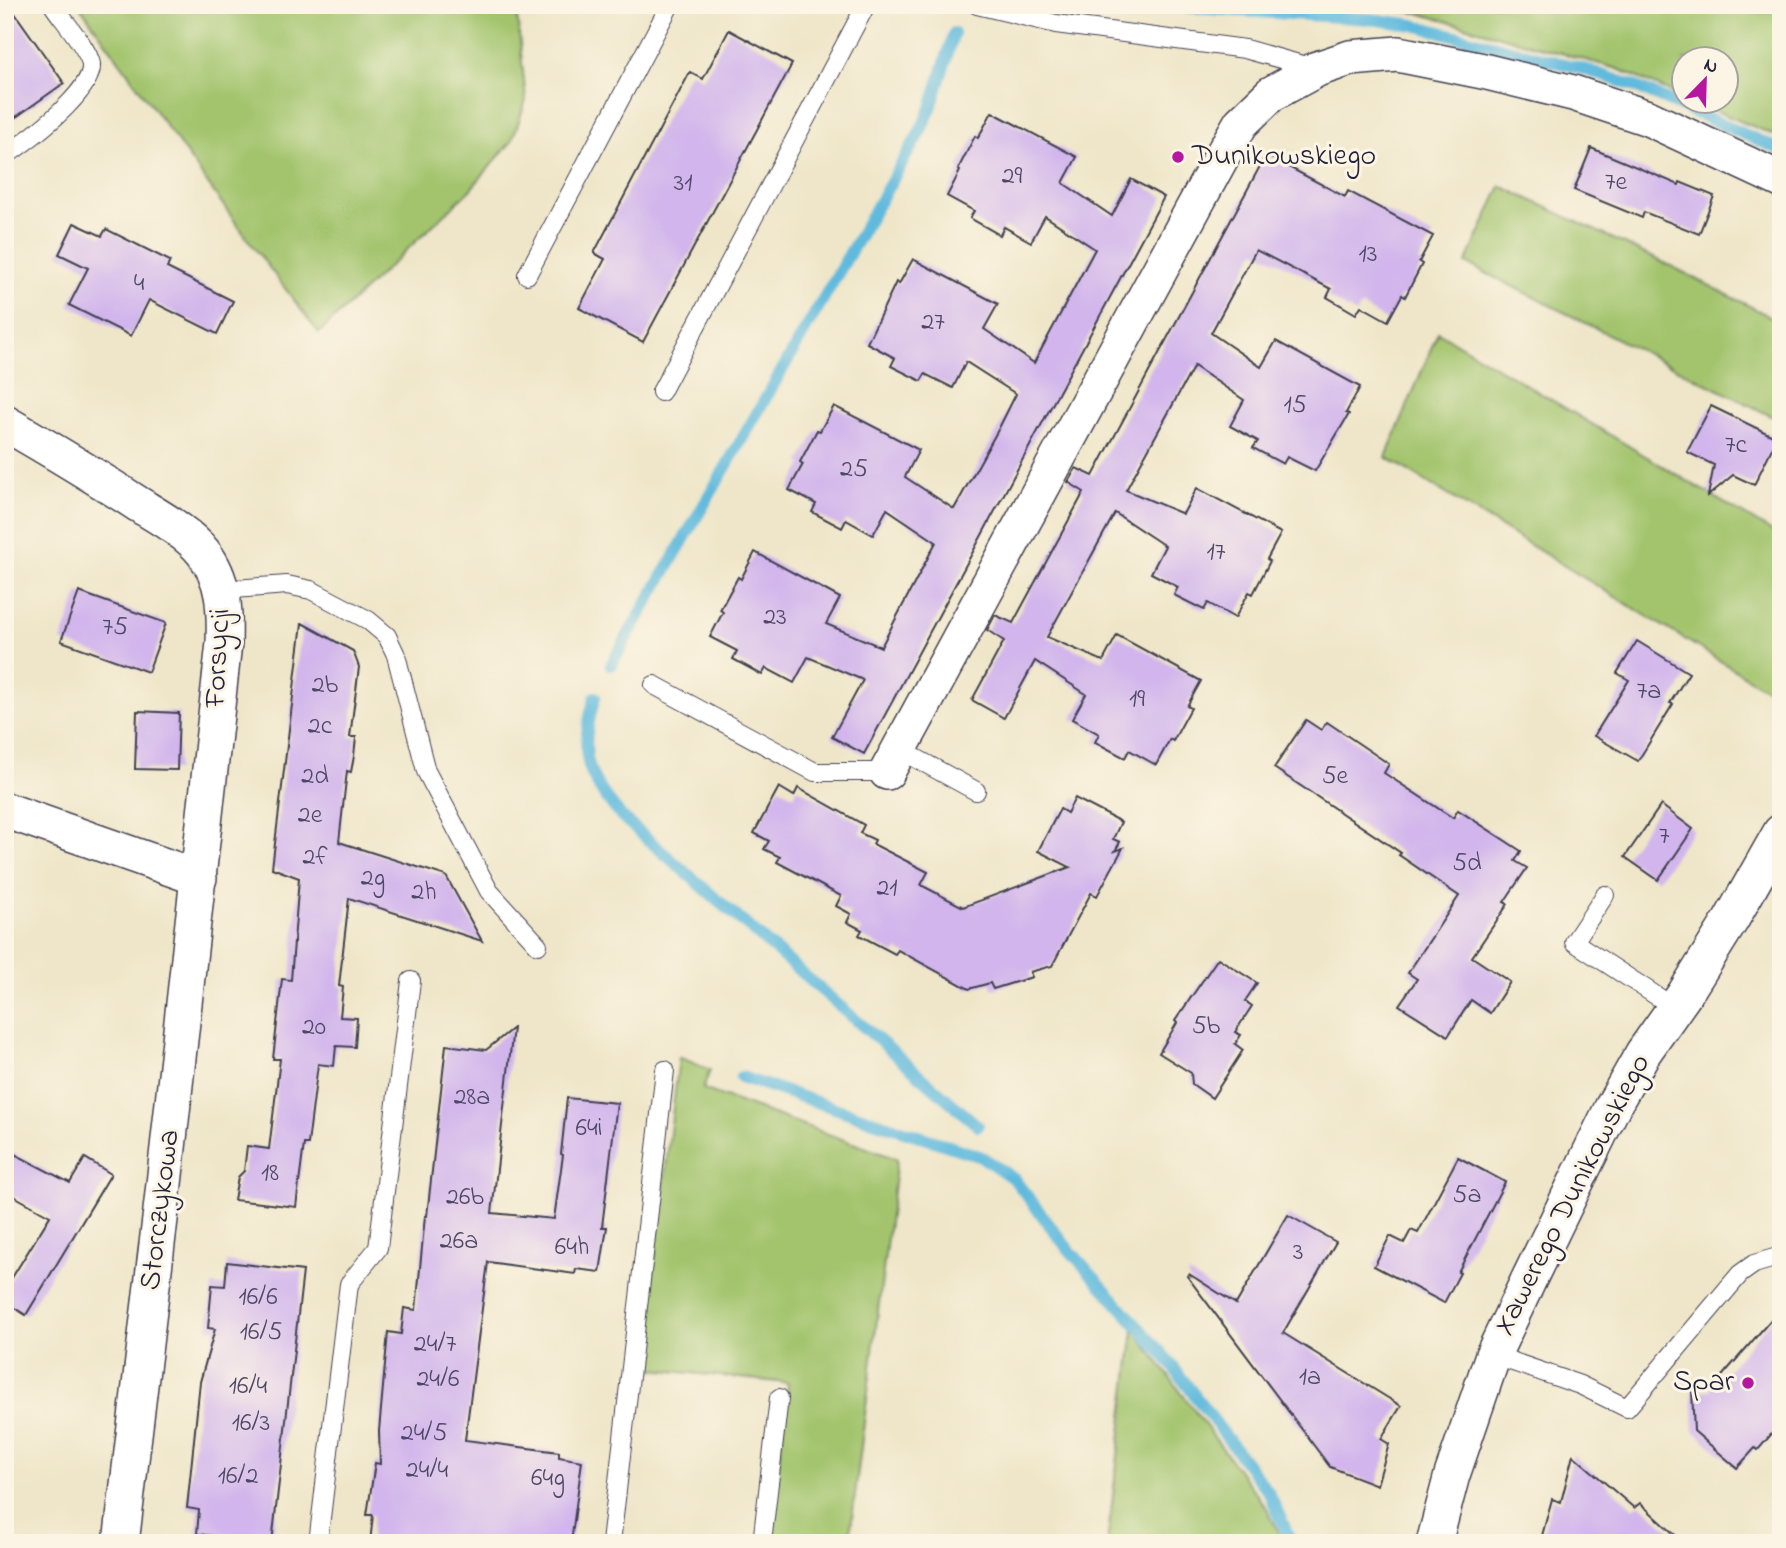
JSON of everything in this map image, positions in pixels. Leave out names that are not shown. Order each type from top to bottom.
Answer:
[{"type":"street","points":[[893,760],[1241,123],[1271,94],[1317,69],[1350,58],[1398,54],[1573,93],[1648,118],[1781,180]]},
{"type":"street","name":"Forsycji","points":[[5,423],[93,474],[170,524],[203,551],[218,577],[225,606],[224,643],[199,878]]},
{"type":"street","points":[[5,810],[199,878]]},
{"type":"street","name":"Xawerego Dunikowskiego","points":[[1434,1543],[1452,1475],[1493,1355],[1613,1106],[1643,1053],[1731,920],[1781,832]]},
{"type":"street","name":"Storczykowa","points":[[121,1543],[199,878]]},
{"type":"lane","points":[[5,156],[37,134],[83,87],[88,77],[91,64],[85,51],[52,5]]},
{"type":"lane","points":[[527,275],[670,5]]},
{"type":"lane","points":[[661,393],[866,5]]},
{"type":"lane","points":[[977,5],[1056,24],[1245,49],[1317,69]]},
{"type":"lane","points":[[221,590],[287,586],[311,590],[368,620],[387,636],[396,655],[426,771],[489,891],[538,944]]},
{"type":"lane","points":[[654,685],[815,772],[893,760],[976,790]]},
{"type":"lane","points":[[1605,895],[1574,942],[1675,1008]]},
{"type":"lane","points":[[317,1543],[349,1284],[378,1248],[411,981]]},
{"type":"lane","points":[[611,1543],[665,1070]]},
{"type":"lane","points":[[1493,1355],[1580,1385],[1627,1408],[1740,1274],[1754,1264],[1781,1256]]},
{"type":"lane","points":[[762,1543],[779,1398]]},
{"type":"green space","points":[[79,5],[516,5],[526,100],[512,141],[470,190],[319,333],[249,241]]},
{"type":"green space","points":[[1341,5],[1781,5],[1781,138],[1728,116],[1740,116],[1740,46],[1670,46],[1670,92],[1618,69],[1418,13]]},
{"type":"green space","points":[[1501,186],[1675,268],[1781,322],[1781,421],[1466,263]]},
{"type":"green space","points":[[1438,332],[1781,537],[1781,698],[1386,457]]},
{"type":"green space","points":[[679,1057],[710,1070],[703,1089],[897,1159],[849,1543],[770,1543],[788,1383],[642,1368]]},
{"type":"green space","points":[[1134,1329],[1268,1510],[1284,1543],[1107,1543]]},
{"type":"building","points":[[5,5],[9,5],[64,83],[16,117],[5,101]]},
{"type":"building","points":[[729,30],[792,64],[643,342],[579,308],[605,259],[594,253],[690,72],[703,79]]},
{"type":"building","points":[[992,112],[1077,157],[1063,183],[1112,216],[1131,179],[1164,197],[864,754],[832,737],[863,680],[808,657],[794,683],[766,668],[762,675],[733,659],[737,651],[710,637],[723,612],[720,610],[755,552],[840,598],[826,624],[881,647],[936,542],[887,509],[873,535],[846,520],[842,528],[812,512],[816,504],[789,490],[817,430],[820,431],[834,406],[919,450],[905,477],[954,509],[999,428],[1016,394],[966,362],[953,388],[925,374],[921,381],[891,366],[895,358],[867,343],[896,282],[899,284],[913,259],[998,304],[984,329],[1034,363],[1095,249],[1045,216],[1031,242],[1004,227],[1000,235],[970,218],[974,211],[947,196],[975,136],[978,138]]},
{"type":"building","points":[[1591,148],[1679,185],[1680,182],[1714,196],[1699,234],[1644,212],[1642,218],[1574,190]]},
{"type":"building","points":[[1266,155],[1345,197],[1348,191],[1433,236],[1419,262],[1422,264],[1405,297],[1402,295],[1388,321],[1361,306],[1356,314],[1327,297],[1331,289],[1256,250],[1211,333],[1261,367],[1276,341],[1360,387],[1346,413],[1349,414],[1315,471],[1287,457],[1283,464],[1253,448],[1258,441],[1230,426],[1244,400],[1194,366],[1126,490],[1183,514],[1197,488],[1281,533],[1253,594],[1249,592],[1235,618],[1208,603],[1204,610],[1174,595],[1178,587],[1151,573],[1165,546],[1115,513],[1047,637],[1103,661],[1117,635],[1201,681],[1187,706],[1191,708],[1156,765],[1129,750],[1125,758],[1095,742],[1099,734],[1072,719],[1086,694],[1035,661],[1004,718],[972,700],[1004,641],[987,630],[995,615],[1013,623],[1084,492],[1068,482],[1076,468],[1093,476]]},
{"type":"building","points":[[74,223],[102,236],[106,229],[170,261],[167,268],[233,301],[217,334],[149,300],[131,336],[69,305],[88,268],[59,254]]},
{"type":"building","points":[[1711,406],[1777,438],[1754,485],[1733,475],[1708,496],[1714,465],[1687,452]]},
{"type":"building","points":[[79,592],[166,623],[148,672],[61,641]]},
{"type":"building","points":[[302,623],[353,651],[359,667],[350,737],[356,737],[354,756],[351,772],[347,771],[339,842],[446,876],[482,941],[349,898],[339,986],[343,987],[340,1017],[357,1018],[355,1047],[336,1046],[334,1066],[318,1064],[308,1144],[304,1144],[296,1207],[234,1200],[238,1177],[244,1171],[247,1146],[269,1149],[280,1059],[273,1059],[282,979],[291,980],[299,878],[272,868]]},
{"type":"building","points":[[1637,641],[1689,673],[1638,761],[1594,736],[1629,680],[1617,673]]},
{"type":"building","points":[[137,711],[179,713],[177,770],[135,769]]},
{"type":"building","points":[[1306,720],[1321,730],[1327,722],[1389,764],[1384,773],[1453,818],[1458,810],[1521,851],[1515,861],[1527,868],[1504,902],[1508,904],[1472,957],[1510,982],[1490,1013],[1471,1000],[1448,1036],[1399,1005],[1417,979],[1408,973],[1459,896],[1399,855],[1401,853],[1274,768]]},
{"type":"building","points":[[779,787],[794,796],[798,788],[864,825],[860,833],[875,840],[873,844],[928,872],[921,885],[963,907],[1070,867],[1038,851],[1060,809],[1067,813],[1075,798],[1121,822],[1113,839],[1120,842],[1115,851],[1123,848],[1097,896],[1091,893],[1052,966],[1030,972],[1032,977],[993,989],[990,983],[969,989],[898,950],[895,954],[859,935],[862,930],[847,922],[851,914],[836,906],[841,896],[777,862],[780,857],[764,849],[769,841],[754,833]]},
{"type":"building","points":[[1661,805],[1693,829],[1658,880],[1625,857]]},
{"type":"building","points":[[1218,958],[1257,983],[1245,1001],[1252,1006],[1235,1032],[1241,1035],[1235,1044],[1243,1050],[1212,1098],[1192,1084],[1191,1073],[1159,1053],[1177,1023],[1175,1021]]},
{"type":"building","points":[[513,1028],[492,1213],[554,1219],[563,1155],[567,1098],[617,1103],[602,1227],[607,1227],[600,1272],[576,1269],[575,1274],[488,1262],[465,1440],[559,1452],[559,1457],[582,1461],[571,1543],[370,1543],[373,1515],[367,1515],[375,1463],[380,1464],[379,1431],[388,1332],[401,1334],[404,1308],[416,1310],[446,1045],[486,1050]]},
{"type":"building","points":[[5,1149],[70,1183],[85,1158],[111,1174],[26,1315],[5,1302],[5,1289],[50,1216],[5,1191]]},
{"type":"building","points":[[1458,1157],[1505,1182],[1444,1303],[1374,1266],[1390,1236],[1404,1243],[1411,1230],[1418,1233]]},
{"type":"building","points":[[1288,1215],[1336,1242],[1283,1333],[1401,1406],[1381,1439],[1389,1444],[1377,1485],[1330,1467],[1187,1276],[1189,1274],[1236,1304]]},
{"type":"building","points":[[227,1262],[303,1271],[272,1543],[197,1534],[199,1510],[187,1508],[200,1382],[215,1329],[208,1328],[212,1285],[225,1286]]},
{"type":"building","name":"Spar","points":[[1781,1308],[1781,1423],[1758,1450],[1755,1448],[1737,1468],[1694,1431],[1692,1391],[1710,1390]]},
{"type":"building","points":[[1573,1455],[1634,1508],[1640,1503],[1684,1543],[1540,1543],[1552,1499],[1561,1502]]},
{"type":"waterway","points":[[1147,5],[1371,19],[1414,25],[1587,70],[1634,86],[1781,150]]},
{"type":"waterway","points":[[611,665],[920,132],[931,108],[954,33]]},
{"type":"waterway","points":[[595,697],[587,733],[588,762],[599,787],[622,817],[978,1126]]},
{"type":"waterway","points":[[741,1077],[982,1157],[1014,1179],[1065,1245],[1167,1359],[1269,1493],[1292,1543]]},
{"type":"place","name":"Dunikowskiego","points":[[1178,157]]},
{"type":"place","name":"Spar","points":[[1748,1383]]}]
